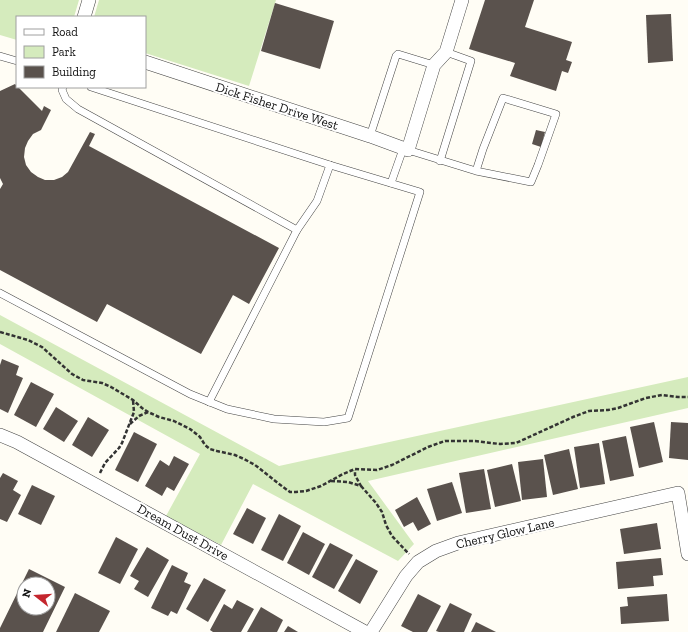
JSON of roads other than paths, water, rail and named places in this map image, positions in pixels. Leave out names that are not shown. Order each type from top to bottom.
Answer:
[{"type":"street","points":[[84,16],[89,0]]},
{"type":"street","points":[[406,150],[434,65],[446,52],[462,0]]},
{"type":"street","name":"Dick Fisher Drive West","points":[[146,62],[370,136],[406,150]]},
{"type":"street","name":"Dream Dust Drive","points":[[0,435],[17,442],[365,632]]},
{"type":"street","name":"Cherry Glow Lane","points":[[371,632],[406,576],[418,562],[436,551],[458,543],[678,493],[688,554]]},
{"type":"lane","points":[[440,161],[471,61],[446,52]]},
{"type":"lane","points":[[370,136],[396,56],[398,54],[434,65]]},
{"type":"lane","points":[[0,56],[16,61]]},
{"type":"lane","points":[[62,88],[66,99],[78,109],[297,230]]},
{"type":"lane","points":[[0,292],[190,394],[227,409],[274,418],[324,422],[348,418],[420,192],[330,165],[94,88]]},
{"type":"lane","points":[[391,183],[406,150],[476,172],[531,182],[556,114],[503,98],[483,149],[476,172]]},
{"type":"lane","points":[[208,402],[297,230],[317,201],[330,165]]}]
